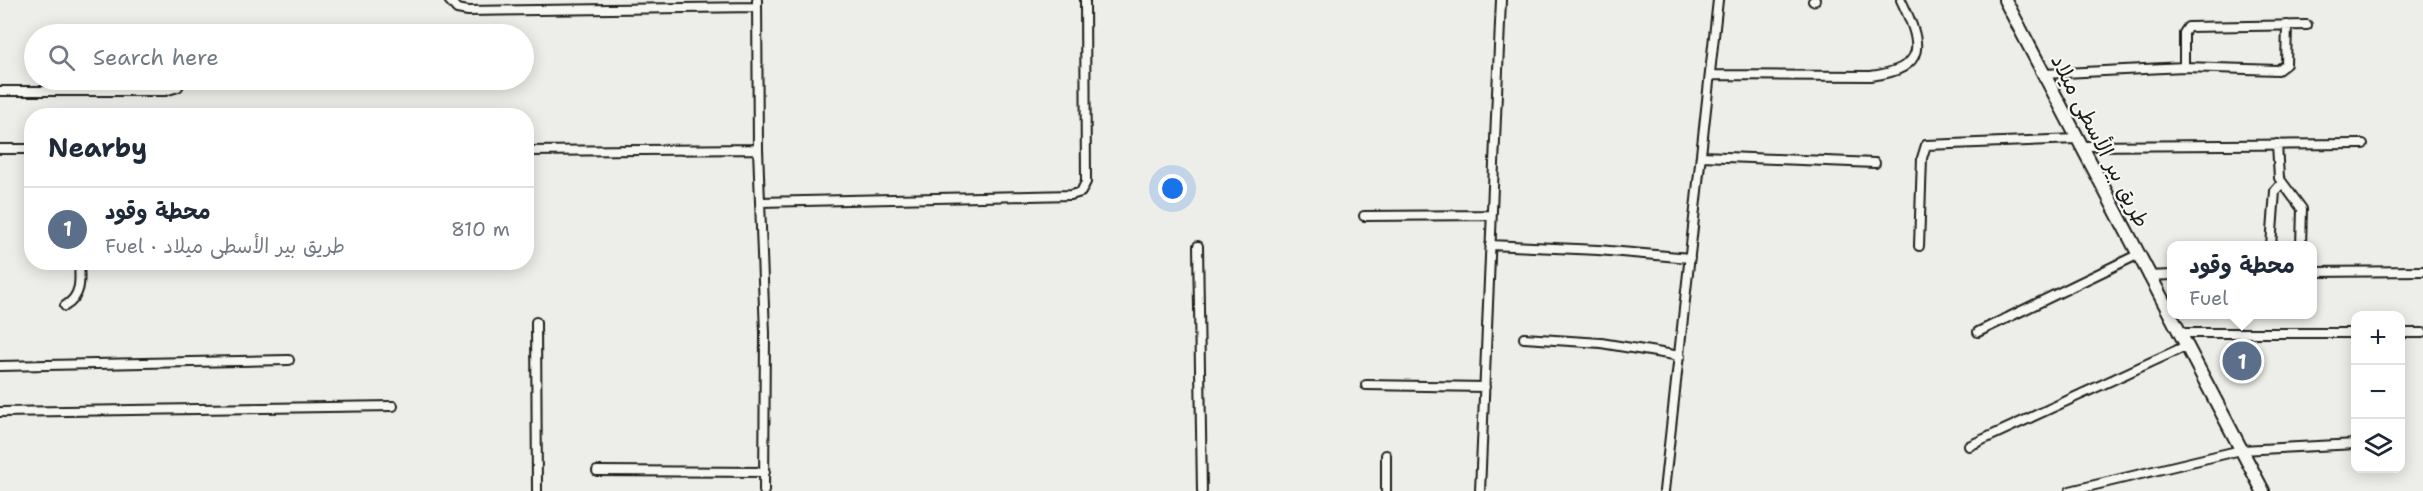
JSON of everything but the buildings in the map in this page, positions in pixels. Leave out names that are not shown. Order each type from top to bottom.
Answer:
[{"type":"main road","name":"طريق بير الأسطى ميلاد","points":[[2005,0],[2167,311]]},
{"type":"main road","name":"طريق بير الأسطى ميلاد","points":[[2171,319],[2263,491]]},
{"type":"street","points":[[449,0],[457,9],[468,10],[758,4],[758,149],[765,333],[764,491]]},
{"type":"street","points":[[760,202],[1071,195],[1081,192],[1086,182],[1085,0]]},
{"type":"street","points":[[1480,491],[1501,0]]},
{"type":"street","points":[[1664,491],[1719,0]]},
{"type":"street","points":[[1710,75],[1870,76],[1891,74],[1908,64],[1916,49],[1917,38],[1901,0]]},
{"type":"street","points":[[2184,67],[2184,33],[2188,27],[2307,24]]},
{"type":"street","points":[[2044,74],[2184,67],[2278,70],[2286,64],[2287,25]]},
{"type":"street","points":[[0,91],[168,90]]},
{"type":"street","points":[[1919,246],[1922,158],[1926,145],[2079,142],[2363,144]]},
{"type":"street","points":[[2277,144],[2282,183],[2302,209],[2301,241]]},
{"type":"street","points":[[0,149],[24,150]]},
{"type":"street","points":[[534,152],[758,149]]},
{"type":"street","points":[[1701,156],[1875,163]]},
{"type":"street","points":[[2271,241],[2274,200],[2277,186],[2282,183]]},
{"type":"street","points":[[1364,216],[1491,215]]},
{"type":"street","points":[[1490,245],[1598,250],[1690,258]]},
{"type":"street","points":[[1198,246],[1202,491]]},
{"type":"street","points":[[1978,332],[2137,255]]},
{"type":"street","points":[[65,306],[74,300],[79,289],[79,270]]},
{"type":"street","points":[[2317,272],[2423,271]]},
{"type":"street","points":[[2148,276],[2167,275]]},
{"type":"street","points":[[536,322],[537,491]]},
{"type":"street","points":[[2179,333],[2351,333]]},
{"type":"street","points":[[2405,333],[2423,333]]},
{"type":"street","points":[[1524,338],[1601,343],[1680,356]]},
{"type":"street","points":[[1969,446],[2186,346]]},
{"type":"street","points":[[0,366],[289,360]]},
{"type":"street","points":[[1366,385],[1485,387]]},
{"type":"street","points":[[0,412],[393,406]]},
{"type":"street","points":[[2070,491],[2241,450],[2351,444]]},
{"type":"street","points":[[1386,455],[1386,491]]},
{"type":"street","points":[[597,471],[765,472]]},
{"type":"place","name":"محطة وقود","points":[[2242,361]]}]
